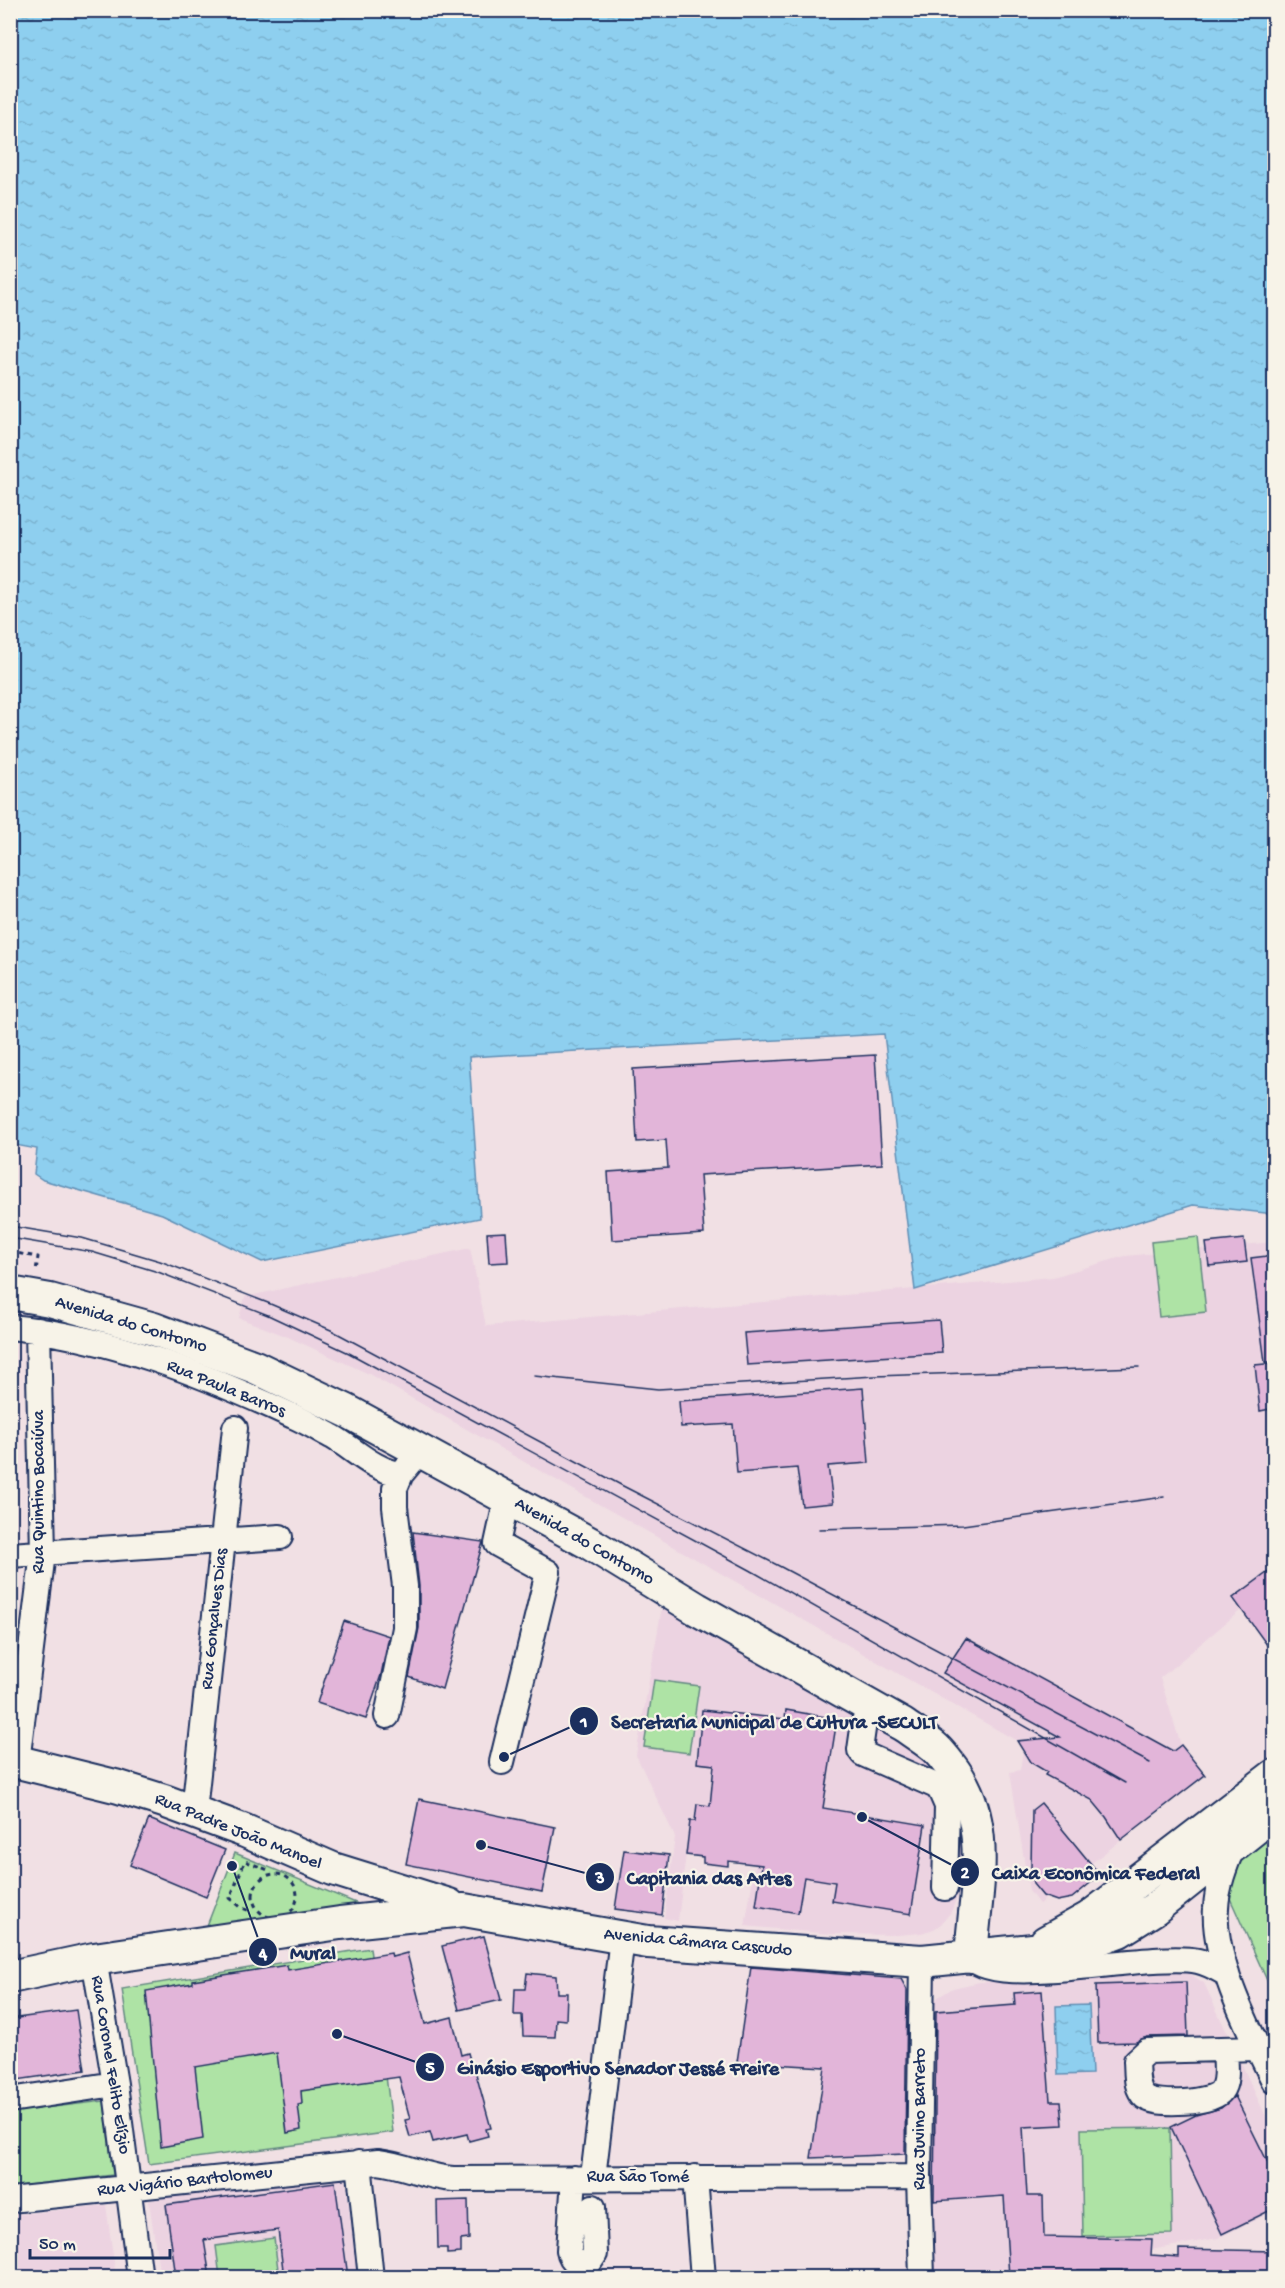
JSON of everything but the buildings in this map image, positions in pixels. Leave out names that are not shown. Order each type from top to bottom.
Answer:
[{"type":"main road","name":"Avenida do Contorno","points":[[10,1293],[50,1300],[154,1329],[255,1367],[347,1411],[408,1461],[507,1498],[591,1544],[697,1609],[903,1725],[936,1748],[956,1772],[976,1818],[979,1837],[971,1957]]},
{"type":"main road","name":"Rua Padre João Manoel","points":[[14,1761],[119,1787],[194,1811],[333,1869],[464,1910]]},
{"type":"main road","points":[[1032,1949],[1089,1918],[1275,1776]]},
{"type":"main road","points":[[971,1957],[1081,1945],[1119,1931],[1154,1909],[1275,1813]]},
{"type":"main road","name":"Avenida Câmara Cascudo","points":[[10,1977],[93,1959],[340,1923],[464,1910],[622,1938],[666,1943],[922,1961],[971,1957]]},
{"type":"street","name":"Rua Paula Barros","points":[[10,1327],[93,1340],[201,1376],[294,1416],[335,1438],[383,1470],[408,1461]]},
{"type":"street","name":"Rua Quintino Bocaiúva","points":[[14,1761],[43,1553],[38,1330]]},
{"type":"street","name":"Rua Gonçalves Dias","points":[[194,1811],[235,1428]]},
{"type":"street","points":[[387,1716],[405,1628],[405,1586],[395,1507],[395,1488],[408,1461]]},
{"type":"street","points":[[502,1762],[548,1572],[497,1544],[507,1498]]},
{"type":"street","points":[[10,1555],[280,1537]]},
{"type":"street","points":[[870,1707],[864,1722],[860,1750],[862,1754],[936,1786],[943,1796],[947,1806],[945,1888]]},
{"type":"street","points":[[1233,1846],[1217,1892],[1215,1909],[1218,1948],[1258,2048],[1275,2081]]},
{"type":"street","points":[[593,2207],[595,2254],[588,2263],[577,2263],[573,2260],[569,2250],[584,2178],[622,1938]]},
{"type":"street","name":"Avenida Câmara Cascudo","points":[[971,1957],[986,1967],[1024,1971],[1144,1960],[1182,1959],[1199,1961],[1227,1974]]},
{"type":"street","name":"Rua Coronel Felito Elízio","points":[[93,1959],[115,2084],[140,2277]]},
{"type":"street","name":"Rua Juvino Barreto","points":[[922,1961],[919,2177],[922,2277]]},
{"type":"street","points":[[1225,2049],[1258,2048]]},
{"type":"street","points":[[10,2100],[115,2084]]},
{"type":"street","name":"Rua São Tomé","points":[[359,2163],[378,2162],[401,2165],[431,2177],[477,2188],[584,2178],[919,2177]]},
{"type":"street","points":[[359,2163],[371,2277]]},
{"type":"street","name":"Rua Vigário Bartolomeu","points":[[10,2200],[359,2163]]},
{"type":"street","points":[[695,2177],[703,2277]]},
{"type":"path","points":[[10,1252],[38,1257],[36,1271]]},
{"type":"path","points":[[245,1861],[275,1873],[289,1878],[294,1883],[298,1897],[296,1904],[287,1915],[281,1918],[267,1917],[242,1908],[230,1898],[245,1861]]},
{"type":"path","points":[[267,1917],[255,1906],[253,1891],[261,1878],[275,1873]]},
{"type":"shaded area","points":[[1274,1242],[1274,1567],[1233,1598],[1241,1610],[1160,1678],[1181,1745],[1205,1775],[1039,1904],[1029,1891],[1010,1772],[1020,1770],[1023,1751],[1017,1741],[369,1374],[288,1337],[239,1318],[245,1297],[470,1248],[486,1326],[1053,1277],[1125,1256]]},
{"type":"shaded area","points":[[662,1607],[787,1679],[852,1711],[936,1760],[964,1829],[958,1894],[951,1912],[941,1924],[921,1933],[897,1935],[832,1934],[745,1926],[765,1805],[754,1811],[697,1805],[695,1821],[690,1821],[678,1921],[664,1918],[675,1837],[636,1755]]},
{"type":"shaded area","points":[[1187,1972],[1204,1983],[1274,2134],[1274,2211],[1218,2238],[1151,2250],[1150,2277],[933,2277],[933,2201],[925,2011],[937,1998],[953,1988],[980,1982]]},
{"type":"shaded area","points":[[345,2173],[357,2277],[160,2277],[149,2200]]},
{"type":"shaded area","points":[[106,2205],[116,2277],[11,2277],[11,2215]]},
{"type":"green space","points":[[1198,1237],[1206,1312],[1159,1317],[1151,1242]]},
{"type":"green space","points":[[654,1680],[699,1686],[689,1753],[644,1747]]},
{"type":"green space","points":[[1274,1831],[1274,1996],[1229,1896],[1232,1868]]},
{"type":"green space","points":[[235,1853],[363,1906],[203,1936]]},
{"type":"green space","points":[[370,1948],[393,2132],[149,2164],[122,1989]]},
{"type":"green space","points":[[104,2101],[113,2175],[11,2187],[11,2112]]},
{"type":"green space","points":[[1170,2128],[1172,2234],[1083,2236],[1081,2129]]},
{"type":"green space","points":[[274,2238],[279,2277],[220,2277],[216,2246]]},
{"type":"water","points":[[10,11],[1274,11],[1274,1214],[1193,1205],[915,1290],[884,1034],[469,1057],[480,1218],[262,1262],[162,1214],[43,1180],[34,1174],[37,1149],[10,1144]]},
{"type":"water","points":[[1089,2005],[1092,2074],[1058,2075],[1056,2006]]},
{"type":"tram line","points":[[10,1226],[82,1238],[160,1261],[331,1330],[1150,1763]]},
{"type":"tram line","points":[[10,1238],[92,1252],[158,1272],[268,1315],[349,1353],[750,1570],[1125,1783]]},
{"type":"tram line","points":[[534,1376],[658,1389],[875,1376],[1139,1367]]},
{"type":"tram line","points":[[819,1529],[963,1525],[1164,1497]]},
{"type":"place","name":"Secretaria Municipal de Cultura -SECULT","points":[[504,1757]]},
{"type":"place","name":"Caixa Econômica Federal","points":[[862,1817]]},
{"type":"place","name":"Capitania das Artes","points":[[481,1845]]},
{"type":"place","name":"Mural","points":[[232,1866]]},
{"type":"place","name":"Ginásio Esportivo Senador Jessé Freire","points":[[337,2034]]}]
